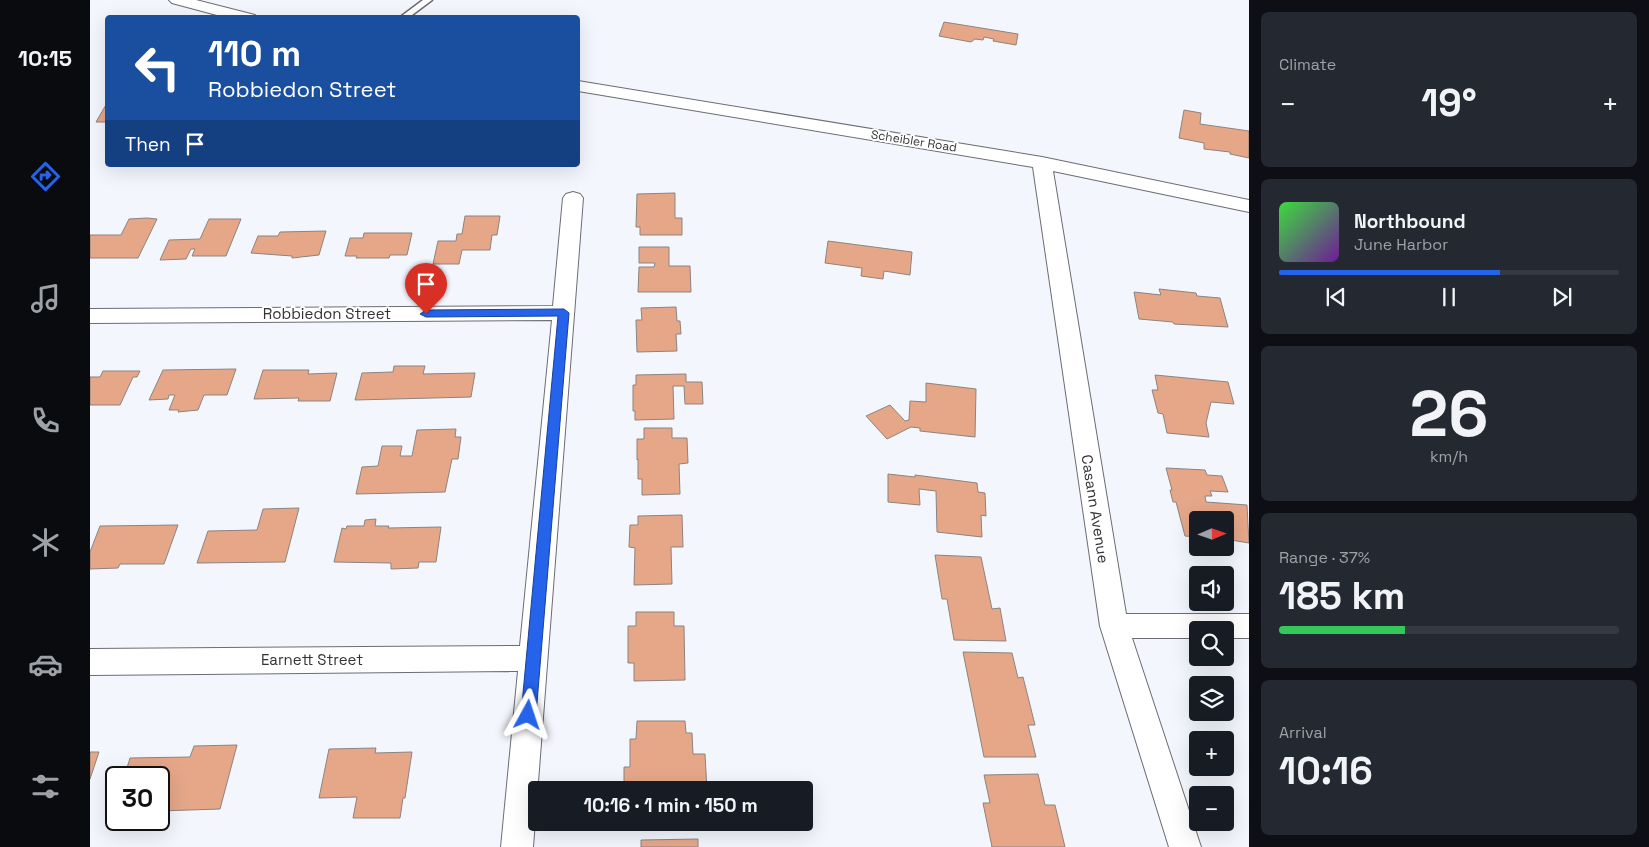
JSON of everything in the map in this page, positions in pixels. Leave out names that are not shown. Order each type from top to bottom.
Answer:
[{"type":"street","points":[[177,0],[237,15]]},
{"type":"street","name":"Scheibler Road","points":[[580,86],[1042,163],[1249,206]]},
{"type":"street","name":"Casann Avenue","points":[[1042,163],[1114,626],[1185,847]]},
{"type":"street","points":[[517,847],[573,198]]},
{"type":"street","name":"Robbiedon Street","points":[[90,316],[564,313]]},
{"type":"street","points":[[1114,626],[1249,626]]},
{"type":"street","name":"Earnett Street","points":[[90,662],[533,658]]},
{"type":"lane","points":[[406,15],[428,0]]},
{"type":"building","points":[[944,22],[1018,34],[1016,45],[993,41],[994,39],[984,37],[983,40],[975,39],[971,42],[939,36]]},
{"type":"building","points":[[105,106],[105,122],[96,122]]},
{"type":"building","points":[[1184,110],[1201,113],[1200,124],[1249,131],[1249,158],[1230,154],[1230,152],[1204,149],[1204,143],[1179,138]]},
{"type":"building","points":[[675,193],[675,218],[682,218],[682,235],[640,235],[640,227],[636,227],[637,194]]},
{"type":"building","points":[[465,216],[500,216],[497,235],[492,235],[490,250],[462,250],[459,264],[433,264],[438,241],[456,241],[457,234],[462,234]]},
{"type":"building","points":[[129,219],[157,219],[138,258],[90,258],[90,235],[121,235]]},
{"type":"building","points":[[209,219],[241,219],[226,256],[192,256],[195,249],[191,249],[186,259],[160,260],[169,240],[200,239]]},
{"type":"building","points":[[326,231],[319,255],[292,258],[292,256],[251,253],[258,236],[278,236],[280,232]]},
{"type":"building","points":[[364,233],[412,233],[407,255],[390,255],[389,258],[345,256],[350,238],[363,238]]},
{"type":"building","points":[[828,241],[912,252],[910,275],[884,271],[883,279],[861,276],[862,268],[825,263]]},
{"type":"building","points":[[639,247],[669,247],[669,266],[690,266],[691,292],[638,292],[639,267],[654,267],[655,263],[639,263]]},
{"type":"building","points":[[1159,289],[1220,298],[1228,327],[1174,324],[1173,322],[1139,319],[1134,292],[1161,295]]},
{"type":"building","points":[[676,307],[677,321],[680,321],[681,334],[676,334],[677,351],[637,352],[636,320],[642,320],[641,308]]},
{"type":"building","points":[[394,366],[425,366],[423,374],[475,373],[471,397],[355,400],[362,373],[393,372]]},
{"type":"building","points":[[236,369],[227,395],[204,395],[198,410],[178,412],[179,410],[169,410],[175,395],[169,395],[168,399],[149,400],[163,370]]},
{"type":"building","points":[[263,370],[309,370],[308,374],[337,373],[330,401],[298,401],[299,398],[254,399]]},
{"type":"building","points":[[103,371],[140,371],[137,377],[133,377],[120,405],[90,405],[90,377],[100,377]]},
{"type":"building","points":[[686,374],[686,382],[702,382],[703,404],[685,404],[684,386],[673,386],[674,419],[635,420],[633,385],[636,385],[636,375]]},
{"type":"building","points":[[1155,375],[1228,382],[1234,404],[1211,402],[1206,423],[1209,437],[1167,433],[1163,414],[1158,413],[1152,390],[1158,390]]},
{"type":"building","points":[[926,383],[976,389],[975,437],[920,431],[920,428],[911,427],[887,439],[866,416],[890,405],[905,421],[909,420],[910,401],[926,402]]},
{"type":"building","points":[[644,428],[672,428],[672,438],[687,438],[688,463],[679,464],[680,494],[642,495],[642,479],[638,479],[637,439],[644,439]]},
{"type":"building","points":[[456,429],[455,437],[461,437],[458,459],[452,459],[445,492],[356,494],[362,467],[378,466],[382,446],[402,446],[400,456],[412,456],[417,430]]},
{"type":"building","points":[[1166,468],[1205,470],[1207,475],[1222,476],[1228,492],[1210,491],[1212,496],[1205,496],[1206,502],[1247,505],[1249,543],[1234,540],[1234,511],[1189,511],[1189,536],[1185,536],[1176,502],[1173,502],[1170,490],[1172,490]]},
{"type":"building","points":[[888,474],[915,477],[915,475],[977,483],[978,492],[985,493],[986,516],[981,515],[982,537],[937,532],[936,491],[919,489],[920,505],[888,502]]},
{"type":"building","points":[[299,508],[285,562],[197,563],[208,531],[257,530],[263,509]]},
{"type":"building","points":[[682,515],[683,547],[671,547],[672,584],[634,585],[635,548],[629,547],[630,525],[638,525],[638,516]]},
{"type":"building","points":[[376,519],[375,526],[389,526],[388,528],[441,527],[436,562],[419,562],[418,568],[391,569],[391,563],[334,562],[342,528],[346,529],[347,526],[364,526],[365,520]]},
{"type":"building","points":[[178,525],[164,564],[120,564],[118,568],[90,569],[90,552],[100,526]]},
{"type":"building","points":[[935,555],[981,557],[992,609],[1000,608],[1006,641],[954,640],[947,599],[942,599]]},
{"type":"building","points":[[636,612],[674,612],[674,626],[684,626],[685,680],[634,681],[634,663],[628,663],[628,626],[636,626]]},
{"type":"building","points":[[963,652],[1012,653],[1018,678],[1023,677],[1035,725],[1028,725],[1036,757],[984,757]]},
{"type":"building","points":[[637,721],[685,721],[686,733],[692,733],[693,754],[705,754],[706,781],[624,781],[624,767],[630,767],[630,739],[636,739]]},
{"type":"building","points":[[237,745],[220,809],[170,811],[170,766],[128,766],[130,758],[190,757],[194,746]]},
{"type":"building","points":[[376,748],[375,753],[412,752],[400,818],[353,818],[357,797],[319,798],[329,749]]},
{"type":"building","points":[[90,752],[99,752],[90,779]]},
{"type":"building","points":[[1038,774],[1045,805],[1055,805],[1065,847],[992,847],[983,803],[990,803],[984,775]]},
{"type":"building","points":[[698,839],[698,847],[641,847],[641,840]]},
{"type":"route","points":[[426,314],[564,313],[528,715]]}]
